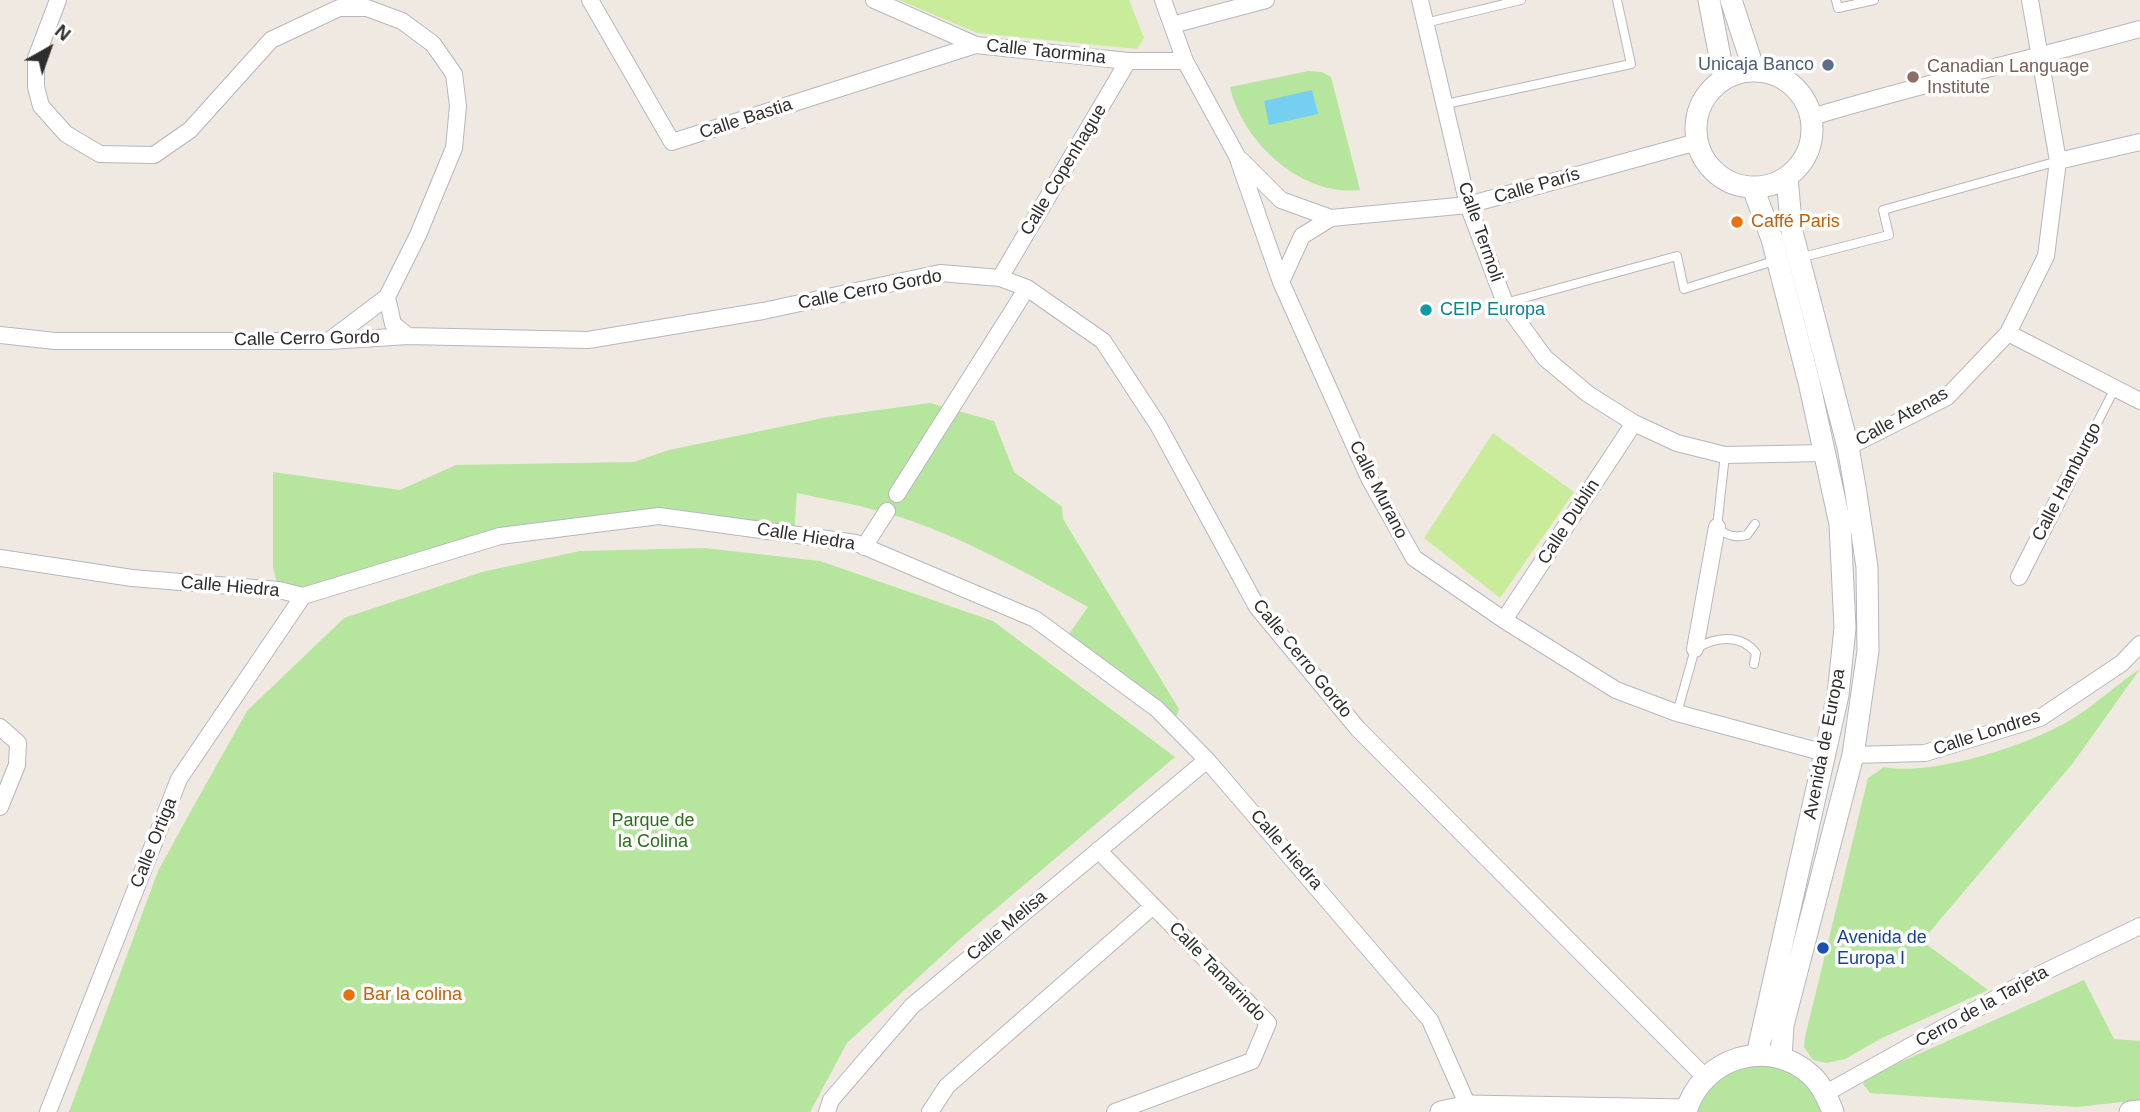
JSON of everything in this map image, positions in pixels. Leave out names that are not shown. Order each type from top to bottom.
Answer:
[{"type":"main road","points":[[1709,0],[1724,78]]},
{"type":"main road","points":[[1731,0],[1754,70]]},
{"type":"main road","points":[[1754,70],[1774,73],[1791,83],[1804,98],[1812,117],[1809,151],[1800,166],[1787,178],[1753,188],[1734,184],[1717,174],[1705,160],[1697,142],[1696,124],[1700,106],[1710,90],[1724,78],[1754,70]]},
{"type":"main road","points":[[1781,1058],[1783,1025],[1853,755],[1868,650],[1867,567],[1848,447],[1788,259],[1787,178]]},
{"type":"main road","name":"Avenida de Europa","points":[[1753,188],[1788,259],[1840,524],[1845,628],[1838,695],[1756,1055]]},
{"type":"main road","points":[[1441,1112],[1468,1105],[1686,1111],[1705,1077],[1723,1063],[1745,1055],[1781,1058],[1811,1074],[1829,1103]]},
{"type":"main road","points":[[2130,1112],[2140,1111]]},
{"type":"street","points":[[58,0],[36,58],[36,88],[41,106],[66,134],[100,154],[154,155],[190,130],[271,40],[339,8],[367,8],[402,21],[433,44],[454,74],[458,106],[454,148],[418,234],[387,297],[329,341]]},
{"type":"street","name":"Calle Bastia","points":[[590,0],[672,142],[976,45]]},
{"type":"street","name":"Calle Taormina","points":[[874,0],[976,45],[1128,61],[1185,61]]},
{"type":"street","name":"Calle Murano","points":[[1163,0],[1185,61],[1237,156],[1281,282],[1369,478],[1413,558],[1504,620],[1616,690],[1677,713],[1825,753]]},
{"type":"street","points":[[1172,25],[1266,0]]},
{"type":"street","name":"Calle Termoli","points":[[1420,0],[1468,205],[1505,303],[1545,358],[1588,394],[1634,423],[1677,443],[1725,455],[1824,453]]},
{"type":"street","name":"Calle Atenas","points":[[1848,447],[1947,397],[2008,333],[2046,256],[2058,162],[2030,0]]},
{"type":"street","points":[[1812,117],[1929,81],[2041,56],[2140,29]]},
{"type":"street","name":"Calle Copenhague","points":[[1000,278],[1128,61]]},
{"type":"street","name":"Calle París","points":[[1237,156],[1281,200],[1331,218],[1468,205],[1697,142]]},
{"type":"street","points":[[2058,162],[2140,142]]},
{"type":"street","name":"Calle París","points":[[1281,282],[1302,236],[1331,218]]},
{"type":"street","name":"Calle Cerro Gordo","points":[[0,335],[55,341],[329,341],[408,336],[588,340],[763,311],[940,273],[1000,278],[1027,288],[1103,341],[1158,425],[1257,607],[1358,729],[1705,1077]]},
{"type":"street","points":[[897,495],[1027,288]]},
{"type":"street","points":[[387,297],[393,324],[408,336]]},
{"type":"street","points":[[2008,333],[2140,401]]},
{"type":"street","name":"Calle Dublin","points":[[1504,620],[1634,423]]},
{"type":"street","name":"Calle Hamburgo","points":[[2019,577],[2069,478]]},
{"type":"street","points":[[864,547],[887,511]]},
{"type":"street","name":"Calle Hiedra","points":[[0,558],[132,578],[279,590],[303,596],[500,537],[659,516],[864,547],[1035,620],[1157,709],[1207,761],[1366,941],[1430,1020],[1468,1105]]},
{"type":"street","points":[[1695,649],[1717,527]]},
{"type":"street","name":"Calle Ortiga","points":[[48,1112],[179,779],[303,596]]},
{"type":"street","name":"Calle Londres","points":[[1853,755],[1925,753],[2040,718],[2122,663],[2140,644]]},
{"type":"street","points":[[0,727],[18,743],[20,754],[0,807]]},
{"type":"street","name":"Calle Melisa","points":[[827,1112],[831,1100],[912,1006],[1207,761]]},
{"type":"street","name":"Calle Tamarindo","points":[[1098,850],[1269,1023],[1252,1061],[1115,1112]]},
{"type":"street","points":[[930,1112],[947,1086],[1153,906]]},
{"type":"street","name":"Cerro de la Tarjeta","points":[[1829,1103],[2034,977],[2140,926]]},
{"type":"lane","points":[[1425,23],[1521,0]]},
{"type":"lane","points":[[1446,104],[1631,64],[1617,0]]},
{"type":"lane","points":[[1836,0],[1838,8],[1874,0]]},
{"type":"lane","points":[[1505,303],[1676,256],[1684,289],[1788,259],[1889,235],[1883,209],[2058,162]]},
{"type":"lane","name":"Calle Hamburgo","points":[[2069,478],[2115,388]]},
{"type":"lane","points":[[1725,455],[1717,527],[1724,533],[1737,537],[1747,535],[1755,524]]},
{"type":"lane","points":[[1677,713],[1695,649],[1710,640],[1736,639],[1748,643],[1756,653],[1754,664]]},
{"type":"green space","points":[[899,0],[1129,0],[1144,38],[1137,49],[977,33]]},
{"type":"green space","points":[[1309,71],[1322,72],[1331,77],[1360,190],[1338,190],[1317,185],[1297,175],[1261,146],[1237,108],[1230,87]]},
{"type":"green space","points":[[930,403],[994,421],[1014,472],[1062,507],[1063,519],[1179,709],[1173,726],[1064,641],[1088,607],[982,551],[928,527],[862,507],[797,493],[794,535],[659,516],[500,536],[303,596],[279,590],[273,568],[273,472],[400,490],[456,465],[634,462],[669,450],[828,417]]},
{"type":"green space","points":[[1493,433],[1574,492],[1500,598],[1424,538]]},
{"type":"green space","name":"Parque de la Colina","points":[[704,548],[820,561],[993,621],[1175,757],[959,940],[847,1043],[810,1112],[69,1112],[158,871],[187,818],[247,711],[344,618],[482,572],[580,551]]},
{"type":"green space","points":[[2140,669],[2073,763],[1922,941],[1988,990],[1882,1038],[1845,1059],[1827,1063],[1813,1060],[1804,1047],[1805,1037],[1868,778],[1884,767],[1904,769],[1955,763],[2035,738],[2083,711]]},
{"type":"green space","points":[[2084,980],[2114,1039],[2140,1041],[2140,1100],[2077,1107],[1870,1093],[1863,1084],[1867,1077]]},
{"type":"green space","points":[[1781,1058],[1833,1112],[1686,1112],[1705,1077]]},
{"type":"water","points":[[1312,90],[1318,114],[1269,125],[1264,101]]},
{"type":"place","name":"Unicaja Banco","points":[[1828,65]]},
{"type":"place","name":"Canadian Language Institute","points":[[1913,77]]},
{"type":"place","name":"Caffé Paris","points":[[1737,222]]},
{"type":"place","name":"CEIP Europa","points":[[1426,310]]},
{"type":"place","name":"Avenida de Europa I","points":[[1823,948]]},
{"type":"place","name":"Bar la colina","points":[[349,995]]}]
